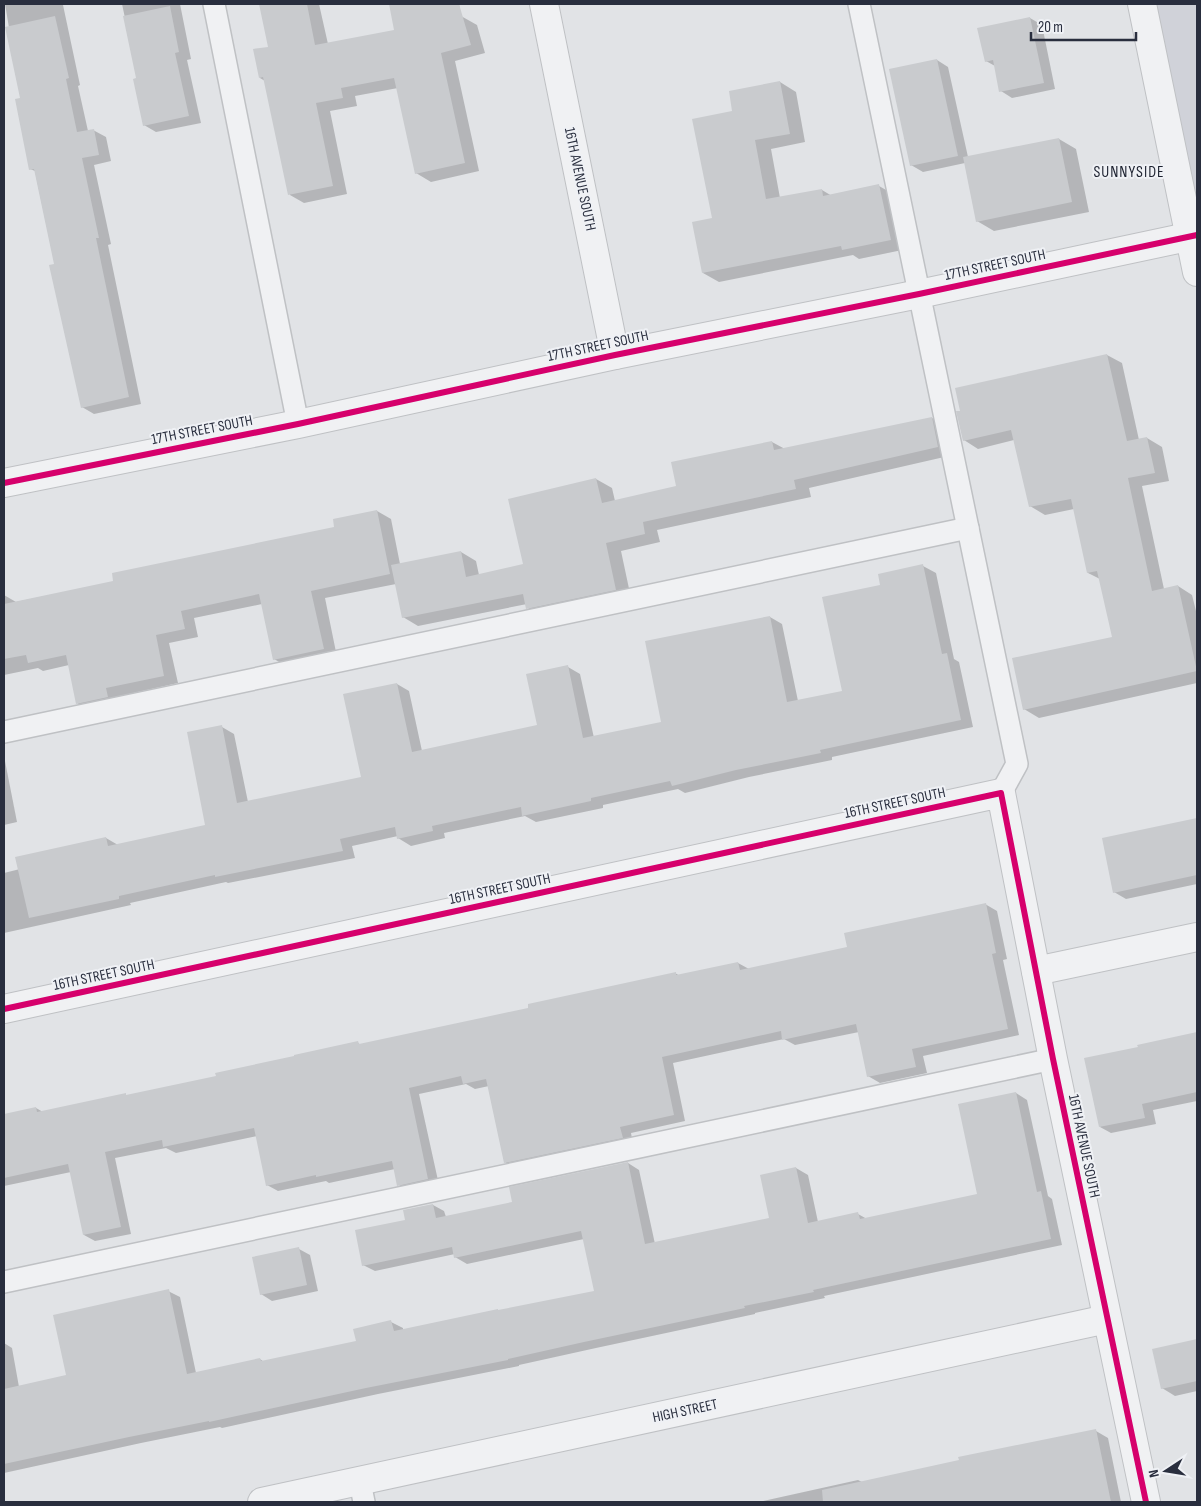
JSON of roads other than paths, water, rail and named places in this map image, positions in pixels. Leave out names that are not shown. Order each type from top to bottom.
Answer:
[{"type":"street","name":"16TH AVENUE SOUTH","points":[[544,4],[615,355]]},
{"type":"street","points":[[1142,4],[1194,236],[1197,272]]},
{"type":"street","name":"17TH STREET SOUTH","points":[[4,483],[298,424],[615,355],[1194,236]]},
{"type":"street","name":"16TH AVENUE SOUTH","points":[[1001,793],[1053,1059],[1146,1502]]},
{"type":"street","name":"16TH STREET SOUTH","points":[[4,1010],[1001,793]]},
{"type":"street","points":[[1036,971],[1197,937]]},
{"type":"street","name":"HIGH STREET","points":[[262,1502],[362,1492],[1107,1319]]},
{"type":"lane","points":[[214,4],[298,424]]},
{"type":"lane","points":[[859,4],[1017,764],[1001,793]]},
{"type":"lane","points":[[4,732],[968,528]]},
{"type":"lane","points":[[4,1282],[1053,1059]]},
{"type":"district","name":"SUNNYSIDE","points":[[1129,172]]}]
